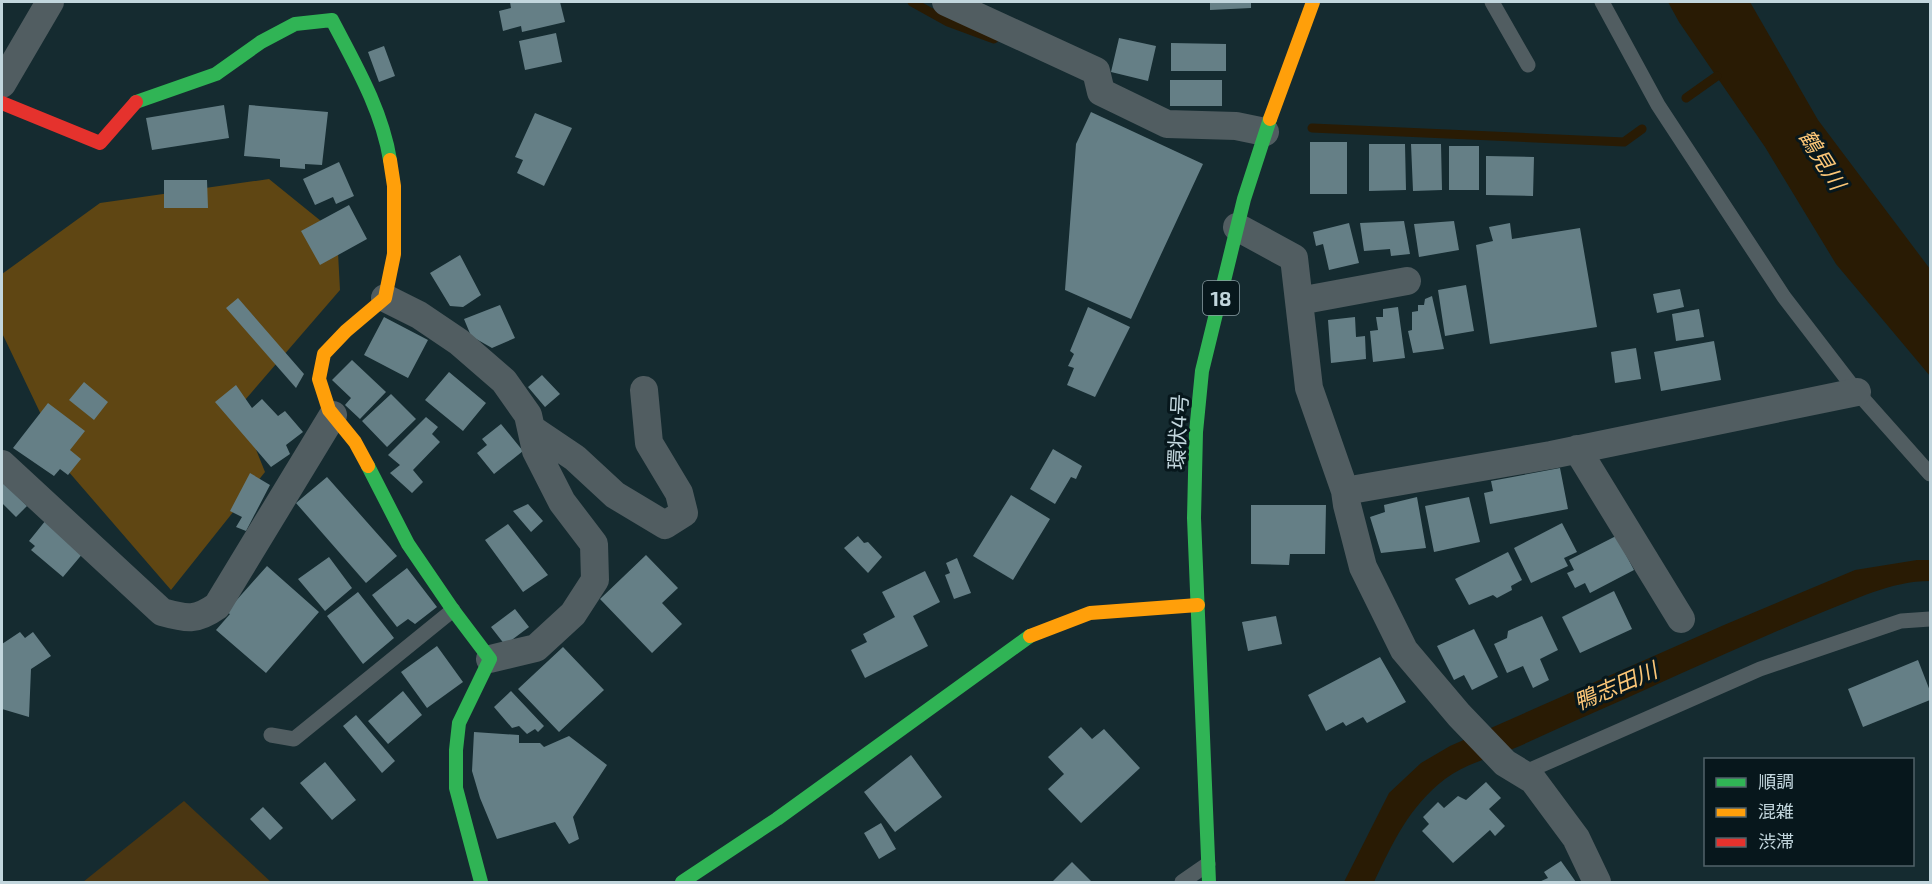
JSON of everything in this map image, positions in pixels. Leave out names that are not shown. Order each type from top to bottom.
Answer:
[{"type":"street","points":[[2,84],[50,2]]},
{"type":"street","points":[[946,2],[1096,71],[1101,92],[1167,124],[1236,126],[1265,132]]},
{"type":"street","name":"環状4号","points":[[1209,882],[1194,518],[1196,432],[1202,371],[1237,227],[1265,132],[1313,2]]},
{"type":"street","points":[[2,103],[100,143],[138,99],[216,74],[261,42],[295,24],[332,20],[362,77],[387,142],[394,186],[394,254],[385,298],[346,331],[324,354],[319,379],[329,410],[355,442],[408,544],[490,659]]},
{"type":"street","points":[[1237,227],[1294,258],[1309,388],[1345,491],[1363,567],[1404,650],[1460,715],[1513,769],[1533,780],[1576,838],[1597,882]]},
{"type":"street","points":[[1299,301],[1407,281]]},
{"type":"street","points":[[385,298],[419,315],[459,342],[504,381],[528,415],[536,451],[562,502],[594,544],[595,580],[573,614],[536,648],[490,659]]},
{"type":"street","points":[[532,429],[575,458],[615,495],[665,525],[684,513],[680,493],[649,443],[644,390]]},
{"type":"street","points":[[1345,491],[1577,449],[1857,392]]},
{"type":"street","points":[[2,464],[162,612],[179,616],[202,616],[217,606],[333,415]]},
{"type":"street","points":[[1577,449],[1681,619]]},
{"type":"street","points":[[682,882],[786,812],[1034,633],[1090,613],[1198,605]]},
{"type":"street","points":[[481,882],[456,788],[456,750],[459,723],[490,659]]},
{"type":"lane","points":[[1492,2],[1527,65]]},
{"type":"lane","points":[[1602,2],[1658,105],[1784,297],[1857,392],[1930,474]]},
{"type":"lane","points":[[271,735],[294,739],[453,610]]},
{"type":"lane","points":[[1513,769],[1760,669],[1901,621],[1930,619]]},
{"type":"lane","points":[[1182,882],[1208,864]]},
{"type":"shaded area","points":[[269,179],[337,234],[340,290],[239,407],[265,472],[171,590],[68,471],[2,333],[2,274],[100,203]]},
{"type":"shaded area","points":[[184,801],[271,882],[83,882]]},
{"type":"water","name":"鶴見川","points":[[1668,2],[1750,2],[1818,120],[1930,269],[1930,376],[1836,264],[1765,147],[1679,22]]},
{"type":"water","name":"鴨志田川","points":[[1930,560],[1930,581],[1901,584],[1845,603],[1453,774],[1432,790],[1412,813],[1395,839],[1374,882],[1344,882],[1389,793],[1421,763],[1450,746],[1855,570]]},
{"type":"building","points":[[510,2],[560,2],[565,22],[522,32],[521,26],[503,31],[499,11],[511,8]]},
{"type":"building","points":[[1210,2],[1251,2],[1251,8],[1210,10]]},
{"type":"building","points":[[556,33],[562,62],[525,70],[519,41]]},
{"type":"building","points":[[1119,38],[1156,46],[1148,81],[1111,72]]},
{"type":"building","points":[[1171,43],[1226,44],[1226,71],[1171,71]]},
{"type":"building","points":[[384,46],[395,76],[379,82],[368,52]]},
{"type":"building","points":[[1170,80],[1222,80],[1222,106],[1170,106]]},
{"type":"building","points":[[224,105],[229,138],[152,150],[146,118]]},
{"type":"building","points":[[249,105],[328,112],[322,165],[305,164],[305,169],[280,167],[280,159],[244,156]]},
{"type":"building","points":[[1091,112],[1203,164],[1131,319],[1065,290],[1076,144]]},
{"type":"building","points":[[535,113],[572,128],[544,186],[517,173],[523,160],[515,157]]},
{"type":"building","points":[[1310,142],[1347,142],[1347,194],[1310,194]]},
{"type":"building","points":[[1369,144],[1405,144],[1406,190],[1369,191]]},
{"type":"building","points":[[1411,144],[1441,144],[1442,190],[1413,191]]},
{"type":"building","points":[[1449,146],[1479,146],[1479,190],[1449,190]]},
{"type":"building","points":[[1486,156],[1534,157],[1533,196],[1486,195]]},
{"type":"building","points":[[339,162],[354,196],[336,204],[333,197],[315,205],[303,179]]},
{"type":"building","points":[[164,180],[207,180],[208,208],[164,208]]},
{"type":"building","points":[[349,205],[367,239],[320,265],[301,231]]},
{"type":"building","points":[[1404,221],[1410,254],[1391,256],[1390,249],[1364,251],[1360,223]]},
{"type":"building","points":[[1454,221],[1459,250],[1419,257],[1414,224]]},
{"type":"building","points":[[1349,223],[1359,263],[1329,270],[1323,244],[1316,246],[1313,232]]},
{"type":"building","points":[[1510,223],[1512,239],[1580,228],[1597,327],[1490,344],[1476,245],[1493,241],[1489,227]]},
{"type":"building","points":[[460,255],[481,295],[463,307],[450,306],[430,273]]},
{"type":"building","points":[[1466,285],[1474,331],[1445,336],[1438,290]]},
{"type":"building","points":[[1680,289],[1684,307],[1657,313],[1653,294]]},
{"type":"building","points":[[1432,296],[1444,349],[1413,353],[1408,331],[1412,330],[1412,312],[1418,311],[1418,305],[1424,305],[1425,299]]},
{"type":"building","points":[[238,298],[304,374],[296,388],[226,308]]},
{"type":"building","points":[[500,305],[515,338],[492,348],[471,336],[464,319]]},
{"type":"building","points":[[1088,307],[1130,327],[1095,397],[1067,385],[1074,368],[1068,366],[1074,354],[1070,351]]},
{"type":"building","points":[[1398,307],[1405,358],[1373,362],[1370,331],[1378,330],[1376,317],[1383,317],[1383,309]]},
{"type":"building","points":[[1699,309],[1704,337],[1676,341],[1672,314]]},
{"type":"building","points":[[384,317],[428,340],[408,378],[364,355]]},
{"type":"building","points":[[1355,317],[1356,337],[1365,336],[1366,359],[1331,363],[1328,320]]},
{"type":"building","points":[[1714,341],[1721,380],[1661,391],[1654,352]]},
{"type":"building","points":[[1636,348],[1641,379],[1615,383],[1611,352]]},
{"type":"building","points":[[352,360],[386,392],[360,419],[345,405],[351,398],[332,380]]},
{"type":"building","points":[[449,372],[486,403],[463,431],[425,400]]},
{"type":"building","points":[[542,375],[560,394],[545,407],[528,387]]},
{"type":"building","points":[[84,382],[108,402],[94,420],[69,400]]},
{"type":"building","points":[[236,385],[252,408],[262,399],[278,416],[285,411],[303,432],[286,445],[290,454],[271,467],[215,402]]},
{"type":"building","points":[[391,394],[416,419],[387,447],[362,421]]},
{"type":"building","points":[[48,403],[85,431],[70,450],[81,459],[68,475],[60,469],[54,476],[13,448]]},
{"type":"building","points":[[426,417],[438,427],[432,434],[440,442],[413,470],[423,482],[412,493],[390,473],[400,465],[388,455]]},
{"type":"building","points":[[501,424],[523,451],[494,474],[477,453],[487,445],[482,439]]},
{"type":"building","points":[[1053,449],[1082,466],[1076,479],[1071,477],[1055,504],[1030,489]]},
{"type":"building","points":[[1560,468],[1568,509],[1490,524],[1484,493],[1493,491],[1491,481]]},
{"type":"building","points":[[250,473],[270,485],[246,531],[236,527],[242,517],[230,511]]},
{"type":"building","points":[[327,477],[397,556],[366,583],[296,503]]},
{"type":"building","points":[[2,481],[27,506],[16,517],[2,503]]},
{"type":"building","points":[[1011,495],[1050,519],[1013,580],[973,556]]},
{"type":"building","points":[[1417,497],[1426,548],[1381,553],[1370,517],[1385,512],[1384,505]]},
{"type":"building","points":[[1469,497],[1480,542],[1434,552],[1425,506]]},
{"type":"building","points":[[528,504],[543,521],[531,532],[513,511]]},
{"type":"building","points":[[1251,505],[1326,505],[1325,554],[1290,554],[1289,565],[1251,564]]},
{"type":"building","points":[[46,520],[84,552],[63,577],[31,550],[35,546],[29,541]]},
{"type":"building","points":[[1562,523],[1577,552],[1564,558],[1568,566],[1531,583],[1514,548]]},
{"type":"building","points":[[508,524],[548,575],[523,592],[485,540]]},
{"type":"building","points":[[858,536],[864,543],[868,542],[882,557],[868,573],[844,548]]},
{"type":"building","points":[[1616,536],[1634,570],[1590,593],[1585,583],[1575,588],[1567,573],[1574,570],[1569,560]]},
{"type":"building","points":[[1508,552],[1522,580],[1511,586],[1512,590],[1497,598],[1493,595],[1469,605],[1455,579]]},
{"type":"building","points":[[646,555],[678,588],[662,603],[682,624],[652,653],[600,599]]},
{"type":"building","points":[[329,557],[352,588],[325,611],[298,579]]},
{"type":"building","points":[[957,558],[971,593],[954,599],[945,575],[950,573],[946,563]]},
{"type":"building","points":[[267,566],[319,612],[266,673],[216,630],[230,614],[226,612]]},
{"type":"building","points":[[407,568],[437,607],[415,624],[408,619],[397,627],[372,595]]},
{"type":"building","points":[[925,571],[940,602],[913,616],[928,646],[865,678],[851,650],[867,642],[863,634],[895,617],[882,592]]},
{"type":"building","points":[[1614,591],[1632,629],[1580,653],[1562,617]]},
{"type":"building","points":[[358,592],[394,638],[363,664],[327,616]]},
{"type":"building","points":[[515,609],[529,627],[505,645],[491,627]]},
{"type":"building","points":[[1276,616],[1282,644],[1248,651],[1242,622]]},
{"type":"building","points":[[1542,616],[1558,650],[1540,659],[1549,680],[1533,688],[1523,666],[1507,673],[1494,644],[1507,638],[1508,631]]},
{"type":"building","points":[[1474,629],[1498,677],[1472,690],[1464,675],[1454,680],[1437,646]]},
{"type":"building","points":[[20,632],[25,638],[33,632],[51,656],[31,669],[29,717],[2,709],[2,644]]},
{"type":"building","points":[[437,646],[463,682],[427,708],[401,672]]},
{"type":"building","points":[[563,647],[604,690],[559,732],[518,689]]},
{"type":"building","points":[[1380,657],[1406,702],[1367,723],[1363,717],[1346,726],[1343,722],[1326,731],[1308,695]]},
{"type":"building","points":[[1918,660],[1930,691],[1930,700],[1863,727],[1848,689]]},
{"type":"building","points":[[403,691],[422,715],[388,744],[368,721]]},
{"type":"building","points":[[511,691],[544,726],[538,732],[535,729],[527,734],[519,726],[512,728],[494,707]]},
{"type":"building","points":[[356,715],[395,761],[382,773],[343,726]]},
{"type":"building","points":[[1081,727],[1092,739],[1104,729],[1140,768],[1081,823],[1048,789],[1064,774],[1048,757]]},
{"type":"building","points":[[474,732],[519,735],[519,743],[540,743],[544,747],[569,736],[607,765],[573,817],[579,839],[569,844],[555,822],[497,839],[480,798],[472,771]]},
{"type":"building","points":[[911,755],[942,797],[895,832],[864,792]]},
{"type":"building","points":[[325,762],[356,800],[332,820],[300,783]]},
{"type":"building","points":[[1486,782],[1501,798],[1489,809],[1505,826],[1495,836],[1490,830],[1453,863],[1422,831],[1429,824],[1423,817],[1438,802],[1444,808],[1458,796],[1466,800]]},
{"type":"building","points":[[263,807],[283,828],[270,840],[250,819]]},
{"type":"building","points":[[881,823],[896,849],[879,859],[864,833]]},
{"type":"building","points":[[1561,861],[1576,882],[1539,882],[1548,878],[1544,872]]},
{"type":"building","points":[[1072,862],[1092,882],[1052,882]]},
{"type":"waterway","points":[[912,2],[948,22],[994,39]]},
{"type":"waterway","points":[[1686,98],[1717,76]]},
{"type":"waterway","points":[[1312,128],[1624,142],[1642,129]]},
{"type":"traffic: fast","points":[[136,102],[216,74],[261,42],[295,24],[332,20],[374,105],[390,160]]},
{"type":"traffic: fast","points":[[1209,882],[1194,518],[1196,432],[1202,371],[1244,199],[1270,119]]},
{"type":"traffic: fast","points":[[368,466],[408,544],[490,659],[459,723],[456,750],[456,788],[481,882]]},
{"type":"traffic: fast","points":[[682,882],[777,819],[1030,636]]},
{"type":"traffic: slow","points":[[1270,119],[1313,2]]},
{"type":"traffic: slow","points":[[368,466],[355,442],[329,410],[319,379],[324,354],[346,331],[385,298],[394,254],[394,186],[390,160]]},
{"type":"traffic: slow","points":[[1030,636],[1090,613],[1198,605]]},
{"type":"traffic: jam","points":[[2,103],[100,143],[136,102]]}]
